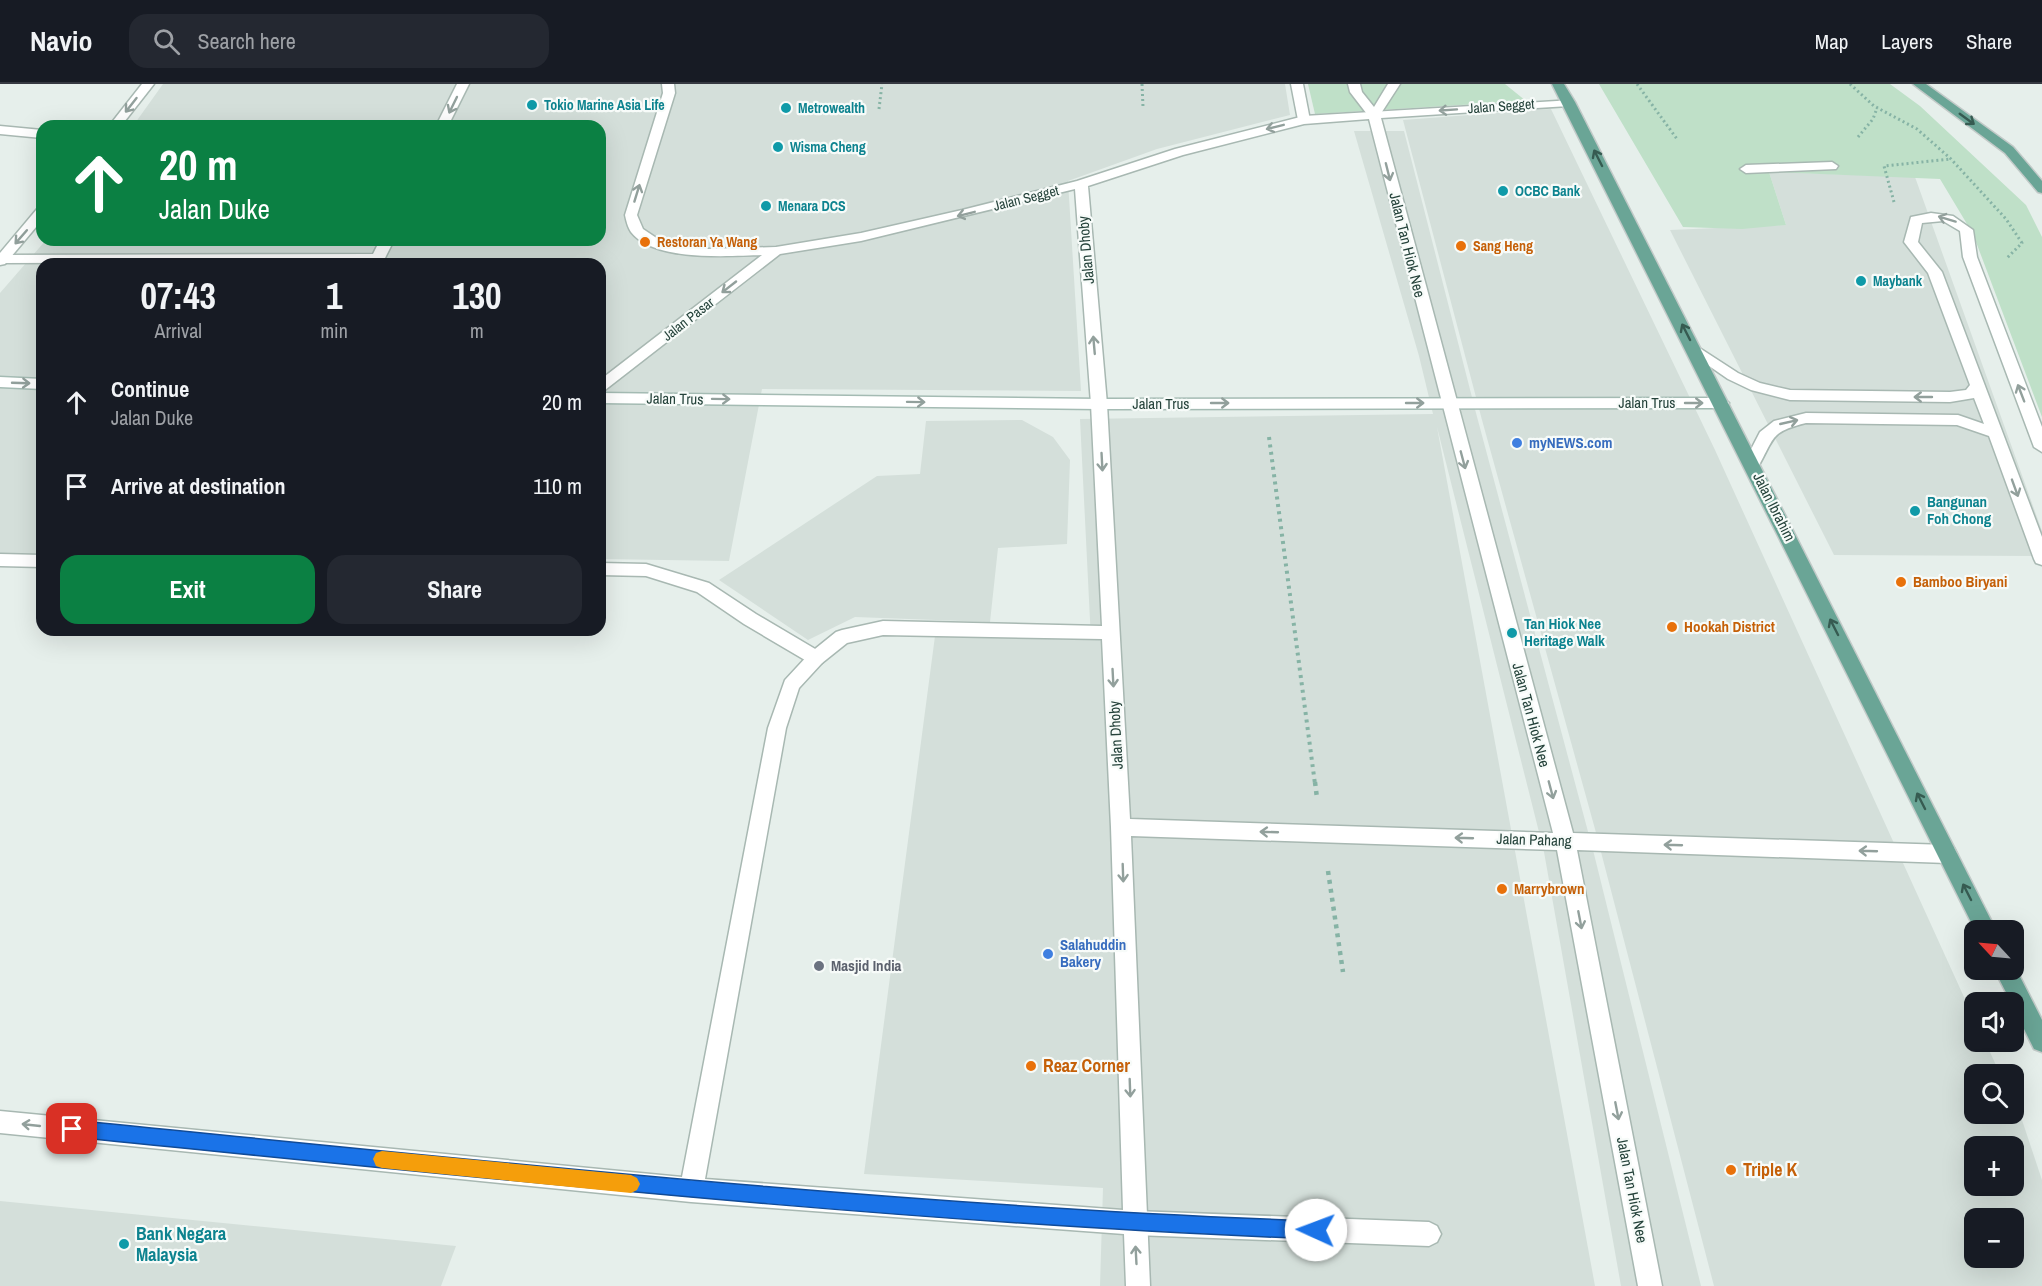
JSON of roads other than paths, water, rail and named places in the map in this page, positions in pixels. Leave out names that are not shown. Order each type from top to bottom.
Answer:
[{"type":"main road","name":"Jalan Ibrahim","points":[[1558,84],[1722,403],[1981,920]]},
{"type":"main road","points":[[1919,84],[2009,150],[2042,189]]},
{"type":"main road","points":[[2011,980],[2042,1042]]},
{"type":"street","points":[[120,120],[148,84]]},
{"type":"street","points":[[445,120],[463,84]]},
{"type":"street","name":"Jalan Segget","points":[[668,84],[669,93],[631,215],[636,231],[660,246],[707,253],[776,251],[861,237],[1081,184],[1179,152],[1304,120],[1569,102]]},
{"type":"street","points":[[1297,84],[1304,120]]},
{"type":"street","points":[[1354,84],[1356,92],[1374,115],[1394,84]]},
{"type":"street","name":"Jalan Tan Hiok Nee","points":[[1374,115],[1565,842],[1650,1286]]},
{"type":"street","points":[[0,130],[36,133]]},
{"type":"street","points":[[1746,169],[1832,166]]},
{"type":"street","name":"Jalan Dhoby","points":[[1081,184],[1099,404],[1121,827],[1138,1286]]},
{"type":"street","points":[[2042,447],[1970,257],[1966,230],[1956,222],[1936,216],[1916,220],[1911,242],[1935,272],[2042,559]]},
{"type":"street","points":[[1,260],[36,219]]},
{"type":"street","name":"Jalan Pasar","points":[[606,382],[776,251]]},
{"type":"street","points":[[1,260],[36,260]]},
{"type":"street","points":[[1696,352],[1733,376],[1756,387],[1790,395],[1950,397],[1971,394],[1977,385]]},
{"type":"street","points":[[0,382],[36,384]]},
{"type":"street","name":"Jalan Trus","points":[[606,398],[1099,404],[1722,403]]},
{"type":"street","points":[[1752,464],[1765,436],[1779,424],[1806,418],[1958,420],[1995,433]]},
{"type":"street","points":[[0,560],[36,561]]},
{"type":"street","points":[[606,569],[646,570],[703,587],[750,619],[816,658]]},
{"type":"street","points":[[692,1190],[777,728],[791,685],[816,658],[842,637],[884,628],[1110,633]]},
{"type":"street","name":"Jalan Pahang","points":[[1121,827],[1947,854]]},
{"type":"street","points":[[0,1122],[692,1190],[1135,1223],[1430,1234]]},
{"type":"place","name":"Tokio Marine Asia Life","points":[[532,105]]},
{"type":"place","name":"Metrowealth","points":[[786,108]]},
{"type":"place","name":"Wisma Cheng","points":[[778,147]]},
{"type":"place","name":"OCBC Bank","points":[[1503,191]]},
{"type":"place","name":"Menara DCS","points":[[766,206]]},
{"type":"place","name":"Restoran Ya Wang","points":[[645,242]]},
{"type":"place","name":"Sang Heng","points":[[1461,246]]},
{"type":"place","name":"Maybank","points":[[1861,281]]},
{"type":"place","name":"myNEWS.com","points":[[1517,443]]},
{"type":"place","name":"Bangunan Foh Chong","points":[[1915,511]]},
{"type":"place","name":"Bamboo Biryani","points":[[1901,582]]},
{"type":"place","name":"Hookah District","points":[[1672,627]]},
{"type":"place","name":"Tan Hiok Nee Heritage Walk","points":[[1512,633]]},
{"type":"place","name":"Marrybrown","points":[[1502,889]]},
{"type":"place","name":"Salahuddin Bakery","points":[[1048,954]]},
{"type":"place","name":"Masjid India","points":[[819,966]]},
{"type":"place","name":"Reaz Corner","points":[[1031,1066]]},
{"type":"place","name":"Triple K","points":[[1731,1170]]},
{"type":"place","name":"Bank Negara Malaysia","points":[[124,1244]]}]
